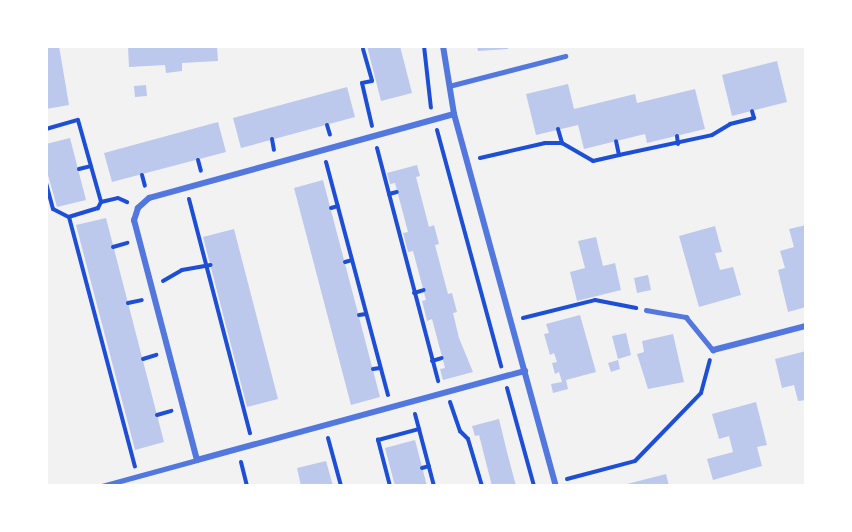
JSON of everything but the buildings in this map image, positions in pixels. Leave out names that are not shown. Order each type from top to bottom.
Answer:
[{"type":"street","points":[[443,46],[454,114],[555,483]]},
{"type":"street","points":[[454,114],[149,198],[138,208],[134,220],[197,460],[525,371]]},
{"type":"street","points":[[713,350],[806,326]]},
{"type":"lane","points":[[449,86],[565,56]]},
{"type":"lane","points":[[646,310],[686,317],[713,350]]},
{"type":"lane","points":[[102,486],[197,460]]},
{"type":"path","points":[[424,46],[434,119],[534,486]]},
{"type":"path","points":[[363,49],[372,81],[362,83],[441,394],[452,404],[460,431],[468,439],[482,486]]},
{"type":"path","points":[[467,161],[545,142],[562,143],[593,161],[678,144],[754,118],[752,111]]},
{"type":"path","points":[[46,129],[78,120],[102,202]]},
{"type":"path","points":[[558,129],[562,143]]},
{"type":"path","points":[[676,136],[678,144]]},
{"type":"path","points":[[616,141],[619,155]]},
{"type":"path","points":[[323,150],[391,407]]},
{"type":"path","points":[[78,169],[91,166]]},
{"type":"path","points":[[46,183],[53,209],[69,217],[98,208],[102,202],[118,198],[138,208]]},
{"type":"path","points":[[186,188],[209,266],[254,445]]},
{"type":"path","points":[[389,194],[397,192]]},
{"type":"path","points":[[331,208],[338,206]]},
{"type":"path","points":[[69,217],[138,476]]},
{"type":"path","points":[[345,262],[352,260]]},
{"type":"path","points":[[151,285],[182,270],[209,266]]},
{"type":"path","points":[[414,293],[424,290]]},
{"type":"path","points":[[534,315],[595,300],[646,310]]},
{"type":"path","points":[[358,315],[366,314]]},
{"type":"path","points":[[555,483],[635,461],[701,393],[713,350]]},
{"type":"path","points":[[432,360],[442,358]]},
{"type":"path","points":[[373,369],[380,368]]},
{"type":"path","points":[[325,425],[341,486]]},
{"type":"path","points":[[390,486],[378,440],[419,429],[434,486]]},
{"type":"path","points":[[237,449],[247,486]]},
{"type":"path","points":[[422,468],[429,466]]}]
